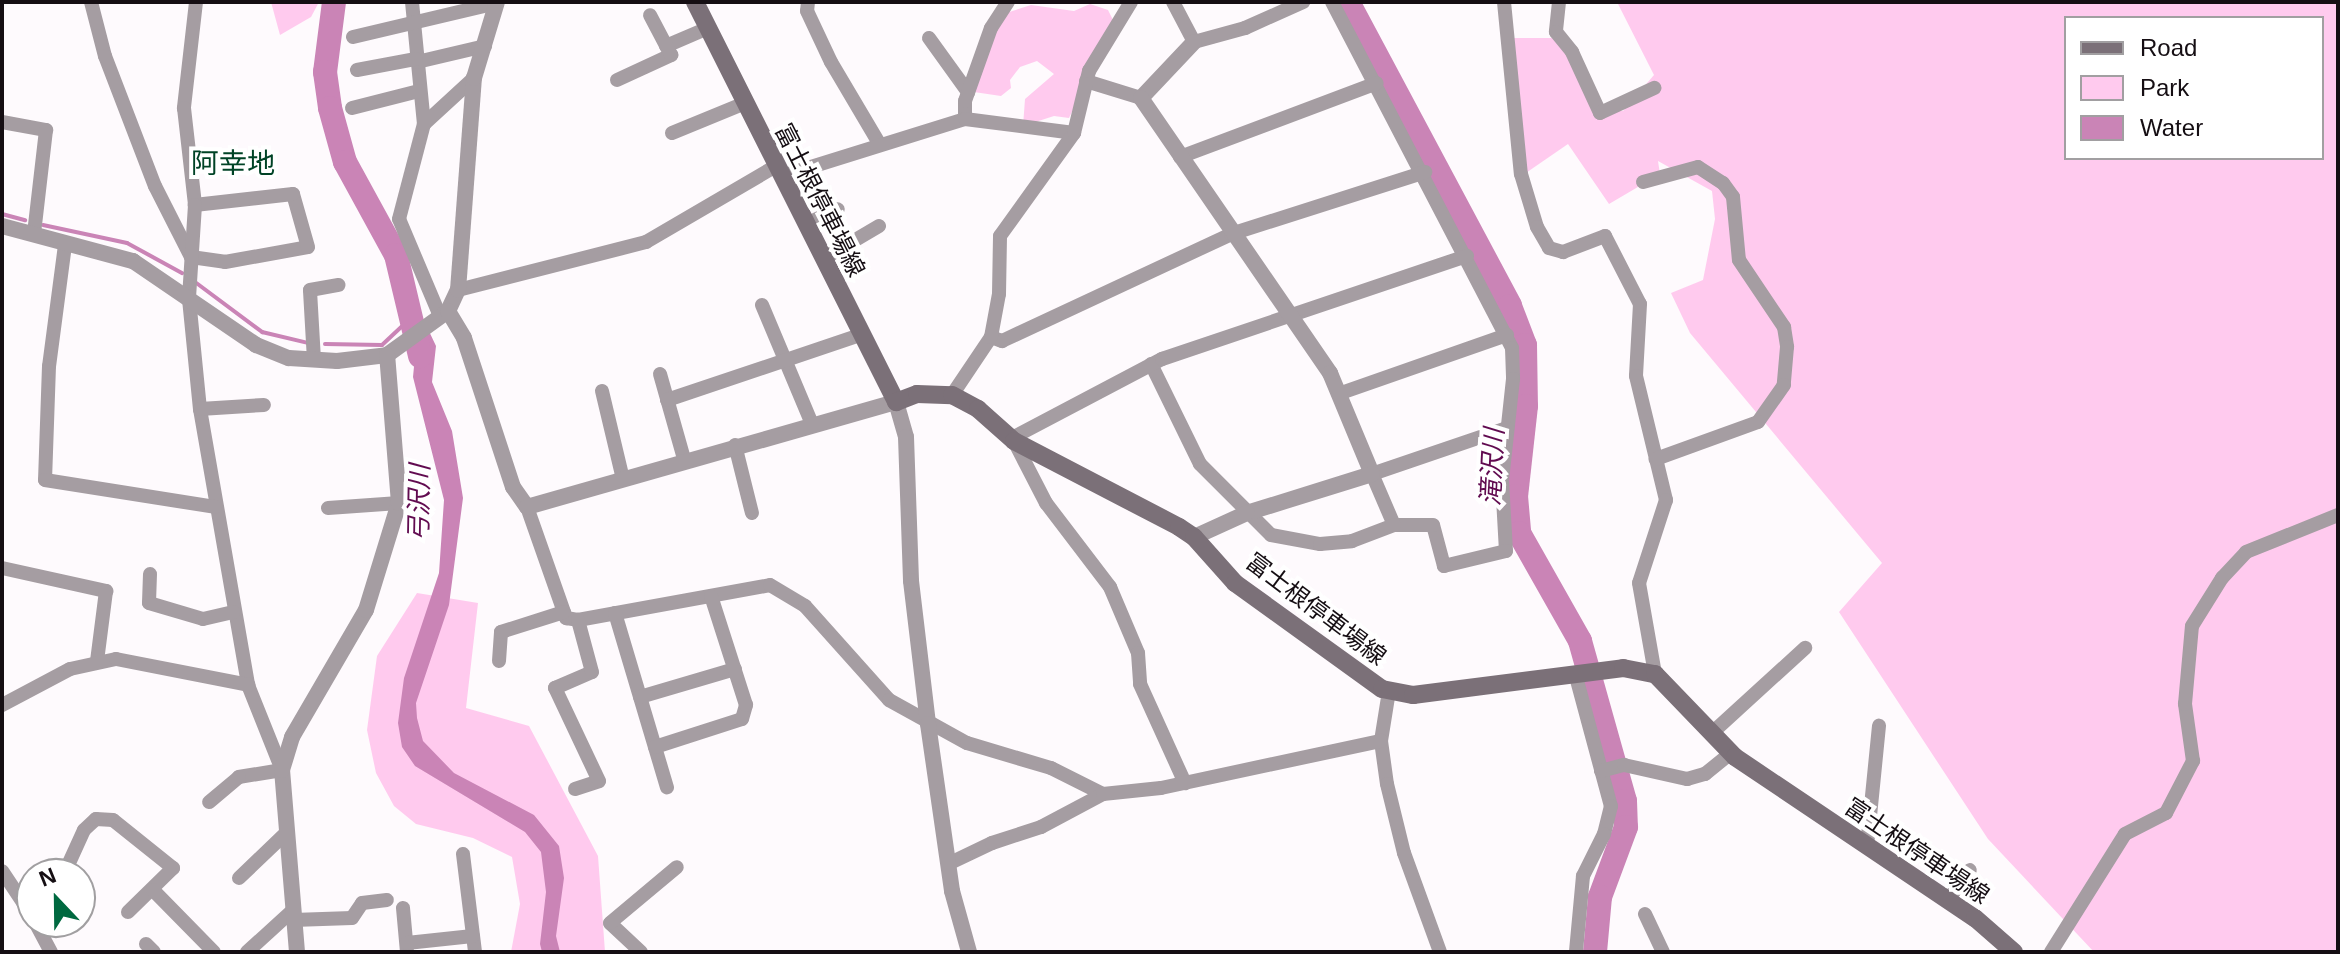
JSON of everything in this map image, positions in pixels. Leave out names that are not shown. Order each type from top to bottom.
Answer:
[{"type":"main road","name":"富士根停車場線","points":[[695,2],[896,402]]},
{"type":"main road","points":[[896,402],[927,393],[952,395]]},
{"type":"main road","name":"富士根停車場線","points":[[952,395],[1013,439],[1194,537],[1235,583],[1389,691],[1413,695],[1599,671],[1655,674],[1731,753],[1948,900],[2014,952]]},
{"type":"street","points":[[91,2],[105,56],[155,186],[191,257]]},
{"type":"street","points":[[196,2],[184,108],[195,205],[189,299],[200,409],[248,685],[282,770]]},
{"type":"street","points":[[412,2],[424,124],[399,219],[440,316],[464,338],[513,487],[527,507],[566,618],[578,620],[770,585],[791,594],[889,700],[928,724],[980,748],[1051,768],[1103,794]]},
{"type":"street","points":[[2,226],[133,261],[256,345],[289,358],[314,360],[387,355],[414,332],[440,316],[458,290],[474,78],[497,2],[353,37]]},
{"type":"street","points":[[808,2],[807,11],[831,62],[880,145]]},
{"type":"street","points":[[965,119],[968,92],[991,28],[1008,2]]},
{"type":"street","points":[[952,395],[991,337],[999,294],[1000,236],[1074,133],[1086,81],[1131,2]]},
{"type":"street","points":[[1173,2],[1194,42]]},
{"type":"street","points":[[1141,98],[1194,42],[1245,28],[1303,2]]},
{"type":"street","points":[[1151,364],[1200,464],[1271,535],[1320,544],[1352,541],[1394,525],[1433,525],[1444,566],[1504,555],[1507,428],[1513,379],[1507,335],[1425,172],[1332,2]]},
{"type":"street","points":[[1504,2],[1521,174],[1533,216],[1549,248],[1563,252],[1605,236],[1617,252],[1640,304],[1636,376],[1666,500],[1639,583],[1655,674]]},
{"type":"street","points":[[1559,2],[1556,32],[1572,52],[1600,113],[1654,88]]},
{"type":"street","points":[[617,80],[671,55],[650,15]]},
{"type":"street","points":[[666,46],[708,28]]},
{"type":"street","points":[[929,38],[968,92]]},
{"type":"street","points":[[357,70],[485,46]]},
{"type":"street","points":[[424,124],[474,78]]},
{"type":"street","points":[[1086,81],[1141,98],[1341,393],[1394,525]]},
{"type":"street","points":[[1180,157],[1377,83]]},
{"type":"street","points":[[352,108],[419,91]]},
{"type":"street","points":[[672,133],[745,103]]},
{"type":"street","points":[[458,290],[646,242],[779,171],[965,119],[1074,133]]},
{"type":"street","points":[[2,122],[46,130],[34,234]]},
{"type":"street","points":[[1643,182],[1698,167],[1723,183],[1733,197],[1739,260],[1784,327],[1787,347],[1784,385],[1758,422],[1656,459]]},
{"type":"street","points":[[991,337],[1002,341],[1016,336],[1231,234],[1425,172]]},
{"type":"street","points":[[191,257],[225,262],[308,247],[293,194],[195,205]]},
{"type":"street","points":[[806,224],[838,209]]},
{"type":"street","points":[[823,259],[879,226]]},
{"type":"street","points":[[65,245],[49,366],[45,480],[215,507]]},
{"type":"street","points":[[1185,783],[1140,684],[1138,653],[1110,587],[1046,503],[1013,439],[1151,364],[1467,256]]},
{"type":"street","points":[[314,360],[310,290],[339,285]]},
{"type":"street","points":[[762,305],[812,424]]},
{"type":"street","points":[[667,400],[860,335]]},
{"type":"street","points":[[1341,393],[1507,335]]},
{"type":"street","points":[[297,952],[284,835],[282,770],[292,737],[366,610],[399,503],[387,355]]},
{"type":"street","points":[[660,374],[684,459]]},
{"type":"street","points":[[602,391],[623,479]]},
{"type":"street","points":[[527,507],[684,459],[896,402],[906,437],[911,581],[928,724],[948,864],[969,952]]},
{"type":"street","points":[[200,409],[264,405]]},
{"type":"street","points":[[1194,537],[1247,513],[1507,428]]},
{"type":"street","points":[[735,445],[752,513]]},
{"type":"street","points":[[328,508],[399,503]]},
{"type":"street","points":[[2051,952],[2125,834],[2166,813],[2193,761],[2185,704],[2192,626],[2222,578],[2246,552],[2338,515]]},
{"type":"street","points":[[2,568],[106,591],[97,661]]},
{"type":"street","points":[[150,574],[149,603],[203,619],[233,612]]},
{"type":"street","points":[[655,747],[742,719],[746,705],[711,596]]},
{"type":"street","points":[[499,661],[501,632],[564,612]]},
{"type":"street","points":[[615,613],[667,787]]},
{"type":"street","points":[[575,789],[599,781],[555,688],[592,672],[578,620]]},
{"type":"street","points":[[1713,732],[1805,648]]},
{"type":"street","points":[[2,705],[97,661],[116,659],[248,685]]},
{"type":"street","points":[[640,697],[735,669]]},
{"type":"street","points":[[1575,673],[1611,806],[1604,834],[1583,876],[1576,952]]},
{"type":"street","points":[[1389,691],[1381,741],[1404,853],[1440,952]]},
{"type":"street","points":[[1867,846],[1879,726]]},
{"type":"street","points":[[948,864],[1041,827],[1103,794],[1185,783],[1381,741]]},
{"type":"street","points":[[1601,771],[1624,765],[1687,779],[1705,774],[1731,753]]},
{"type":"street","points":[[209,802],[239,777],[282,770]]},
{"type":"street","points":[[71,858],[84,830],[96,819],[113,820],[173,868],[128,912]]},
{"type":"street","points":[[239,878],[284,835]]},
{"type":"street","points":[[463,854],[475,952]]},
{"type":"street","points":[[641,952],[610,923],[677,867]]},
{"type":"street","points":[[1948,900],[1970,870]]},
{"type":"street","points":[[153,890],[214,952]]},
{"type":"street","points":[[247,952],[293,915],[352,918],[362,903],[387,900]]},
{"type":"street","points":[[403,908],[407,948],[473,936]]},
{"type":"street","points":[[1645,914],[1663,952]]},
{"type":"green space","points":[[271,2],[319,2],[311,17],[280,35]]},
{"type":"green space","points":[[1617,2],[2338,2],[2338,952],[2094,952],[1988,839],[1839,612],[1882,563],[1690,333],[1671,293],[1703,280],[1715,219],[1712,191],[1658,161],[1660,174],[1609,204],[1568,144],[1523,175],[1514,38],[1552,38],[1565,49],[1597,107],[1623,111],[1654,75]]},
{"type":"green space","points":[[1090,4],[1108,10],[1114,22],[1069,118],[1054,116],[1023,126],[1025,99],[1054,74],[1037,61],[1020,67],[1010,80],[1011,88],[1001,96],[974,92],[1003,14],[1031,5],[1074,11]]},
{"type":"green space","points":[[417,593],[478,603],[466,708],[529,726],[598,856],[605,952],[511,952],[520,904],[512,857],[473,838],[416,824],[394,806],[376,773],[367,730],[377,656]]},
{"type":"water","points":[[427,327],[436,346],[432,382],[452,431],[463,498],[449,605],[416,703],[417,718],[423,741],[454,773],[534,815],[559,846],[564,878],[556,936],[560,952],[542,952],[540,944],[546,892],[541,852],[525,832],[415,766],[402,747],[398,723],[404,678],[439,573],[444,500],[413,377],[417,335]]},
{"type":"waterway","name":"弓沢川","points":[[334,2],[325,72],[330,108],[345,162],[396,255],[420,356]]},
{"type":"waterway","name":"滝沢川","points":[[1348,2],[1510,306],[1525,345],[1526,406],[1516,496],[1519,533],[1580,641],[1625,801],[1626,827],[1600,897],[1595,952]]},
{"type":"waterway","points":[[2,214],[25,220]]},
{"type":"waterway","points":[[43,225],[127,243],[182,273]]},
{"type":"waterway","points":[[195,282],[262,332],[308,343]]},
{"type":"waterway","points":[[325,344],[382,345],[413,316]]},
{"type":"district","name":"阿幸地","points":[[233,164]]}]
